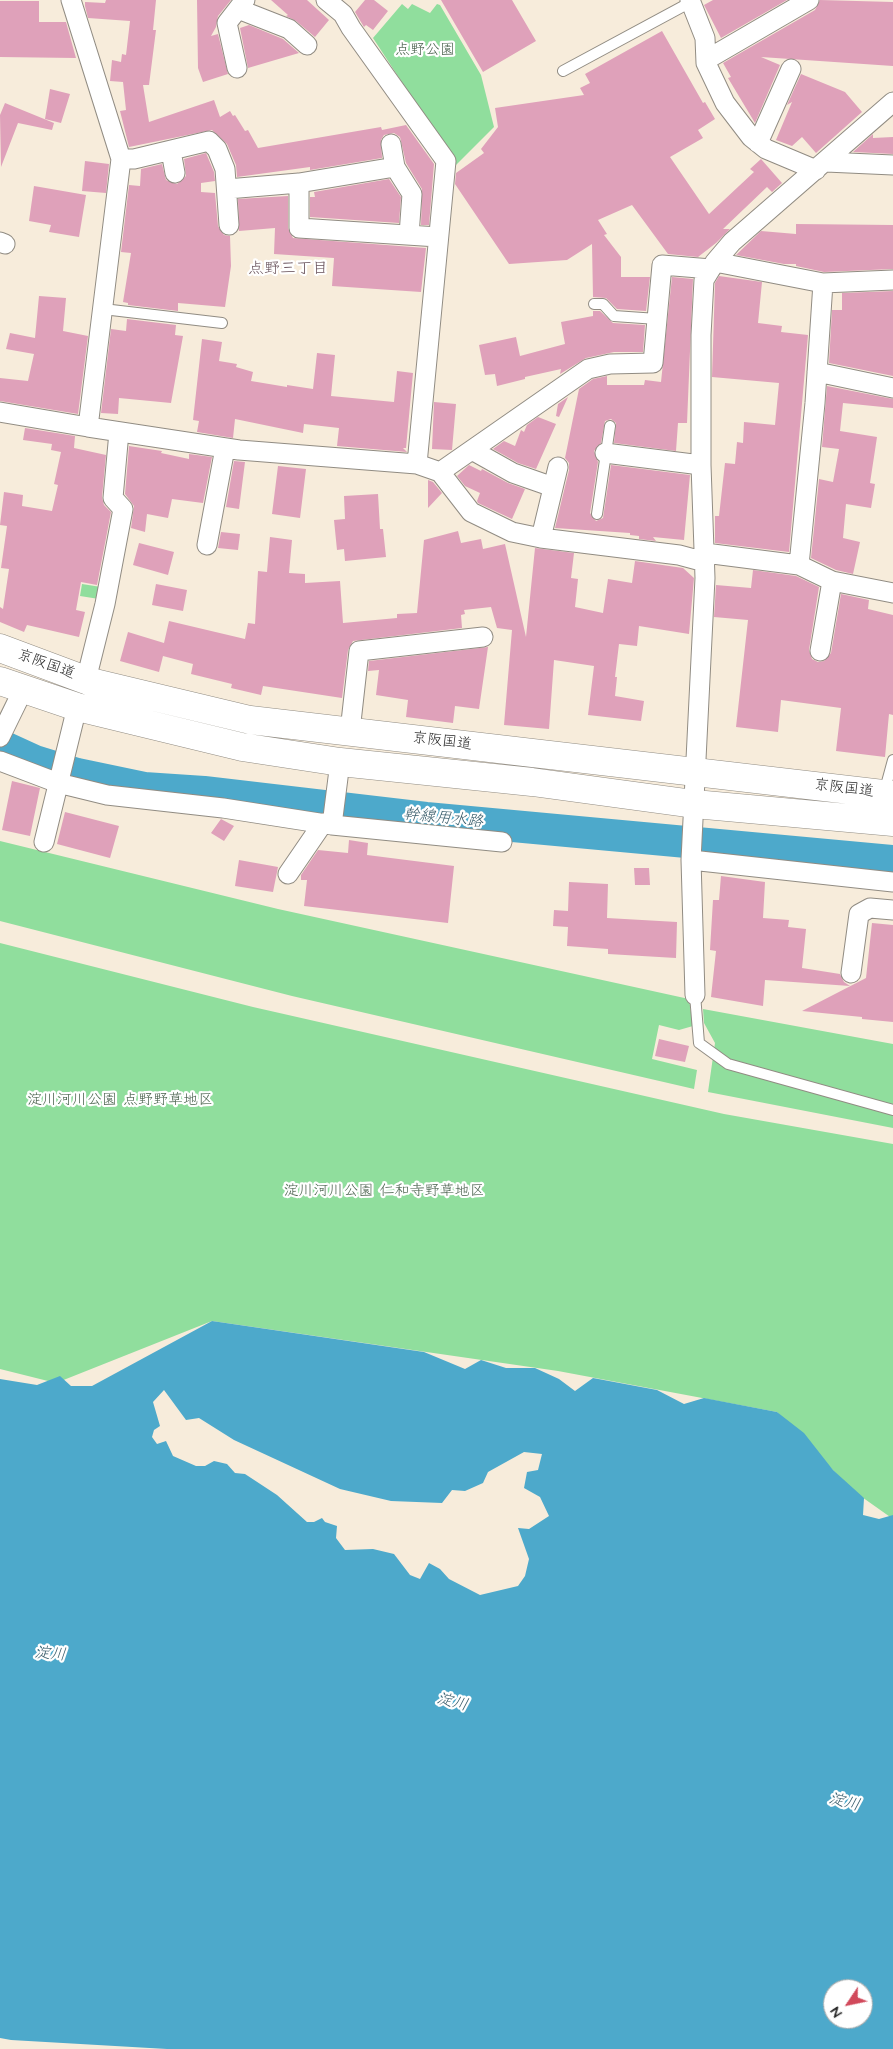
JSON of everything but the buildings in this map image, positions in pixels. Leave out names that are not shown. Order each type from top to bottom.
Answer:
[{"type":"highway","name":"京阪国道","points":[[0,648],[86,680],[250,720],[889,794]]},
{"type":"highway","name":"京阪国道","points":[[11,685],[77,707],[242,747],[339,773],[532,782],[693,816],[893,822]]},
{"type":"street","points":[[71,0],[121,159],[88,427]]},
{"type":"street","points":[[706,60],[809,0]]},
{"type":"street","points":[[690,1],[705,38],[706,60],[725,104],[758,143],[780,156],[821,166],[893,165]]},
{"type":"street","points":[[339,4],[446,160],[417,464]]},
{"type":"street","points":[[237,68],[227,23],[242,5],[289,29],[307,45]]},
{"type":"street","points":[[758,143],[791,69]]},
{"type":"street","points":[[695,994],[691,857],[705,557],[701,335],[704,280],[732,242],[893,102]]},
{"type":"street","points":[[121,159],[134,159],[209,141],[217,149],[225,169],[229,225]]},
{"type":"street","points":[[391,144],[395,167],[412,194],[409,235]]},
{"type":"street","points":[[171,151],[174,173]]},
{"type":"street","points":[[226,190],[299,183],[395,167]]},
{"type":"street","points":[[299,183],[299,228],[438,237]]},
{"type":"street","points":[[440,472],[588,369],[610,364],[653,363],[662,264],[713,266],[823,283],[893,280]]},
{"type":"street","points":[[798,565],[817,372],[823,283]]},
{"type":"street","points":[[817,372],[893,388]]},
{"type":"street","points":[[0,412],[224,448],[417,464],[440,472],[471,512],[512,532],[541,538],[679,555],[798,565],[832,580],[893,593]]},
{"type":"street","points":[[86,680],[105,604],[123,509],[113,498],[119,432]]},
{"type":"street","points":[[208,545],[224,448]]},
{"type":"street","points":[[472,450],[513,473],[553,486]]},
{"type":"street","points":[[605,453],[702,465]]},
{"type":"street","points":[[541,538],[558,466]]},
{"type":"street","points":[[820,651],[832,580]]},
{"type":"street","points":[[350,731],[359,651],[483,637]]},
{"type":"street","points":[[2,733],[11,685]]},
{"type":"street","points":[[44,842],[77,707]]},
{"type":"street","points":[[0,761],[58,783],[108,795],[223,808],[327,824],[502,842]]},
{"type":"street","points":[[288,874],[327,824],[339,773]]},
{"type":"street","points":[[691,857],[893,882]]},
{"type":"street","points":[[851,973],[860,914],[870,908],[893,910]]},
{"type":"lane","points":[[563,71],[690,1]]},
{"type":"lane","points":[[594,304],[603,304],[614,316],[657,319]]},
{"type":"lane","points":[[103,310],[222,323]]},
{"type":"lane","points":[[597,514],[610,426]]},
{"type":"lane","points":[[889,794],[893,760]]},
{"type":"lane","points":[[695,994],[699,1043],[728,1064],[893,1110]]},
{"type":"green space","name":"点野公園","points":[[402,4],[408,9],[412,4],[430,13],[437,4],[440,5],[481,75],[494,127],[456,165],[373,38]]},
{"type":"green space","points":[[82,584],[101,587],[99,599],[80,596]]},
{"type":"green space","points":[[0,841],[278,909],[689,999],[693,1026],[679,1030],[659,1025],[652,1059],[697,1070],[694,1089],[292,996],[0,921]]},
{"type":"green space","name":"淀川河川公園 仁和寺野草地区","points":[[0,943],[253,1007],[724,1114],[893,1144],[893,1519],[852,1490],[777,1412],[558,1371],[212,1321],[56,1383],[0,1369]]},
{"type":"green space","points":[[703,1009],[893,1044],[893,1128],[708,1092],[715,1043],[704,1023]]},
{"type":"water","name":"淀川","points":[[212,1321],[424,1352],[465,1369],[481,1360],[506,1368],[535,1368],[559,1379],[575,1391],[593,1378],[657,1390],[684,1404],[704,1398],[777,1412],[804,1433],[833,1470],[864,1498],[863,1515],[879,1519],[893,1515],[893,2049],[167,2049],[0,2038],[0,1379],[37,1385],[60,1376],[71,1386],[92,1386]],"holes":[[[164,1390],[186,1420],[199,1418],[234,1440],[340,1489],[391,1501],[442,1503],[452,1490],[465,1491],[483,1483],[488,1472],[524,1452],[542,1454],[538,1470],[527,1472],[524,1488],[540,1497],[549,1516],[529,1529],[518,1528],[529,1559],[525,1576],[518,1586],[480,1595],[449,1579],[440,1569],[429,1563],[420,1579],[410,1575],[394,1554],[373,1549],[345,1550],[336,1538],[337,1526],[325,1522],[322,1518],[314,1522],[307,1522],[277,1495],[245,1474],[235,1473],[227,1464],[214,1461],[205,1466],[196,1466],[173,1456],[166,1441],[157,1444],[152,1437],[154,1430],[160,1426],[153,1402]]]},
{"type":"waterway","name":"幹線用水路","points":[[0,745],[35,761],[77,774],[144,788],[204,792],[426,818],[893,861]]},
{"type":"district","name":"点野三丁目","points":[[288,270]]},
{"type":"park label","name":"淀川河川公園 点野野草地区","points":[[120,1101]]}]
